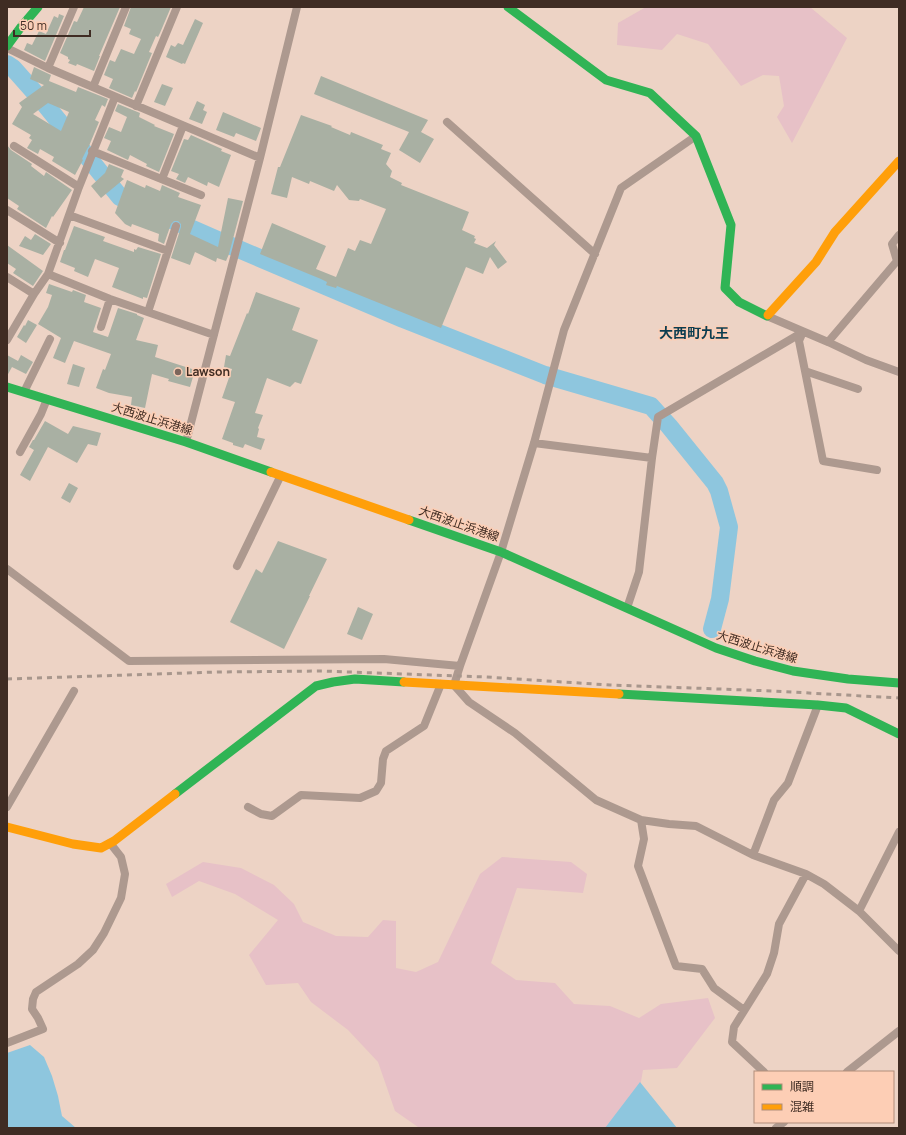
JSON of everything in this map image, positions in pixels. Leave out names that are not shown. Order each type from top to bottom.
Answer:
[{"type":"street","points":[[38,7],[7,47],[48,68],[93,88],[260,158]]},
{"type":"street","points":[[48,68],[74,7]]},
{"type":"street","points":[[93,88],[126,7]]},
{"type":"street","points":[[136,106],[177,7]]},
{"type":"street","points":[[186,442],[260,158],[297,7]]},
{"type":"street","points":[[508,7],[606,80],[650,93],[696,136],[731,225],[725,288],[739,302],[866,360],[899,372]]},
{"type":"street","points":[[7,340],[34,294],[48,274],[78,187],[115,97]]},
{"type":"street","points":[[446,122],[595,254]]},
{"type":"street","points":[[162,179],[184,126]]},
{"type":"street","points":[[454,685],[501,552],[534,443],[564,330],[621,188],[696,136]]},
{"type":"street","points":[[14,146],[78,187]]},
{"type":"street","points":[[92,151],[201,195]]},
{"type":"street","points":[[767,316],[816,262],[835,232],[899,161]]},
{"type":"street","points":[[7,210],[60,242]]},
{"type":"street","points":[[69,215],[168,251]]},
{"type":"street","points":[[148,312],[176,226]]},
{"type":"street","points":[[828,342],[897,261],[892,244],[899,235]]},
{"type":"street","points":[[48,274],[110,299],[214,335]]},
{"type":"street","points":[[7,277],[34,294]]},
{"type":"street","points":[[100,327],[110,299]]},
{"type":"street","points":[[803,332],[799,341],[823,461],[877,470]]},
{"type":"street","points":[[627,608],[639,572],[658,417],[803,332]]},
{"type":"street","points":[[24,392],[50,339]]},
{"type":"street","points":[[805,371],[858,389]]},
{"type":"street","name":"大西波止浜港線","points":[[7,387],[186,442],[501,552],[716,648],[755,661],[793,671],[848,679],[899,683]]},
{"type":"street","points":[[20,452],[41,414],[47,399]]},
{"type":"street","points":[[534,443],[652,458]]},
{"type":"street","points":[[237,566],[281,475]]},
{"type":"street","points":[[7,569],[129,661],[384,659],[460,666]]},
{"type":"street","points":[[7,827],[73,844],[101,848],[120,836],[316,686],[355,679],[846,708],[899,734]]},
{"type":"street","points":[[248,807],[260,814],[272,816],[301,795],[360,798],[376,791],[381,783],[383,759],[386,751],[424,726],[441,684]]},
{"type":"street","points":[[454,685],[469,702],[515,733],[596,800],[641,820],[696,826],[754,855],[806,874],[824,884],[859,911],[899,951]]},
{"type":"street","points":[[7,807],[74,691]]},
{"type":"street","points":[[754,855],[774,800],[788,783],[818,706]]},
{"type":"street","points":[[641,820],[644,839],[638,866],[676,966],[702,969],[714,988],[744,1010]]},
{"type":"street","points":[[859,911],[899,832]]},
{"type":"street","points":[[7,1043],[43,1029],[32,1009],[36,992],[78,964],[93,950],[104,933],[121,898],[125,874],[121,857],[110,843]]},
{"type":"street","points":[[763,1071],[732,1042],[734,1027],[767,974],[774,953],[779,924],[806,874]]},
{"type":"street","points":[[848,1071],[899,1031]]},
{"type":"shaded area","points":[[646,7],[810,7],[847,38],[792,143],[777,117],[784,106],[779,76],[763,75],[741,86],[708,44],[677,34],[662,50],[617,45],[618,23]]},
{"type":"shaded area","points":[[502,857],[571,862],[587,874],[583,893],[517,888],[491,963],[516,980],[555,983],[574,1004],[610,1006],[639,1018],[661,1004],[708,998],[715,1018],[677,1068],[643,1070],[633,1128],[418,1128],[395,1111],[378,1062],[348,1030],[311,1002],[298,983],[266,985],[249,955],[278,920],[235,894],[199,881],[172,897],[166,884],[203,862],[241,868],[274,885],[294,904],[303,922],[336,936],[368,937],[383,920],[396,921],[396,968],[416,972],[438,962],[480,874]]},
{"type":"water","points":[[30,1045],[44,1057],[52,1076],[62,1116],[76,1128],[7,1128],[7,1053]]},
{"type":"water","points":[[640,1082],[677,1128],[605,1128]]},
{"type":"building","points":[[84,7],[120,7],[94,71],[77,64],[76,66],[68,63],[70,60],[68,57],[60,53],[74,21],[77,22]]},
{"type":"building","points":[[131,7],[171,7],[160,33],[158,37],[156,36],[149,52],[152,53],[136,92],[135,91],[132,98],[109,88],[113,79],[104,75],[110,60],[115,62],[121,49],[134,54],[141,39],[129,34],[131,29],[124,26]]},
{"type":"building","points":[[59,14],[64,16],[45,61],[24,50],[27,43],[32,45],[39,31],[46,34],[54,16],[58,18]]},
{"type":"building","points":[[195,19],[203,23],[185,64],[166,57],[171,45],[175,47],[178,43],[183,45]]},
{"type":"building","points":[[34,67],[51,75],[49,81],[76,92],[78,87],[108,99],[105,107],[102,105],[95,120],[99,122],[75,175],[52,161],[54,157],[40,149],[38,154],[27,148],[32,140],[29,138],[31,135],[12,124],[22,107],[19,103],[44,85],[30,79]],"holes":[[[48,103],[69,112],[61,131],[33,114]]]},
{"type":"building","points":[[321,76],[428,120],[421,132],[434,139],[420,163],[399,150],[409,132],[314,94]]},
{"type":"building","points":[[162,84],[173,88],[165,106],[154,102]]},
{"type":"building","points":[[197,101],[205,105],[203,110],[207,112],[202,124],[189,119]]},
{"type":"building","points":[[118,104],[140,113],[139,117],[155,125],[154,126],[174,134],[159,172],[146,166],[147,164],[130,155],[128,160],[107,150],[111,141],[104,138],[109,127],[121,132],[127,117],[115,111]]},
{"type":"building","points":[[223,112],[261,128],[256,141],[236,133],[234,137],[216,130]]},
{"type":"building","points":[[301,115],[332,126],[331,127],[350,135],[351,132],[383,145],[381,149],[391,153],[386,164],[392,171],[390,177],[402,183],[401,185],[469,212],[462,230],[475,236],[474,238],[476,239],[474,243],[487,248],[496,241],[494,245],[507,262],[498,269],[490,257],[483,274],[466,267],[441,328],[337,286],[336,288],[326,285],[327,282],[321,279],[260,254],[272,223],[326,246],[316,269],[336,277],[348,248],[355,251],[360,240],[371,244],[386,209],[360,199],[359,201],[349,200],[337,185],[334,191],[310,181],[309,184],[292,177],[287,198],[271,194],[278,167],[280,167]]},
{"type":"building","points":[[191,135],[222,149],[221,151],[231,155],[219,187],[208,182],[207,186],[188,177],[185,183],[176,179],[179,174],[171,171],[184,139],[188,140]]},
{"type":"building","points":[[7,145],[11,150],[32,164],[31,166],[44,176],[46,172],[72,190],[53,217],[52,216],[46,228],[17,209],[19,206],[7,198]]},
{"type":"building","points":[[109,164],[124,170],[121,177],[124,179],[101,198],[91,186],[105,173]]},
{"type":"building","points":[[127,180],[145,188],[146,185],[160,191],[162,185],[180,193],[178,197],[201,205],[190,234],[218,247],[228,198],[243,201],[226,261],[217,258],[216,262],[195,252],[190,265],[171,258],[181,227],[181,224],[178,221],[174,221],[171,224],[164,244],[158,241],[159,234],[132,224],[131,227],[125,224],[115,213]]},
{"type":"building","points":[[74,226],[105,237],[103,241],[134,252],[134,249],[136,250],[138,247],[161,254],[147,298],[143,297],[143,299],[112,287],[119,268],[95,259],[88,277],[74,271],[75,268],[60,262]]},
{"type":"building","points":[[35,234],[51,244],[43,255],[19,246],[25,236],[31,240]]},
{"type":"building","points":[[7,245],[43,271],[33,286],[13,273],[16,269],[7,263]]},
{"type":"building","points":[[49,284],[86,295],[84,302],[101,308],[93,332],[108,337],[118,308],[137,314],[144,318],[136,340],[158,345],[155,357],[195,370],[190,387],[168,381],[169,379],[152,374],[145,408],[131,405],[132,397],[109,393],[96,388],[103,369],[105,370],[111,354],[74,341],[65,363],[53,358],[61,338],[38,324],[48,307],[52,295],[46,293]]},
{"type":"building","points":[[256,292],[300,308],[292,330],[318,340],[301,384],[295,382],[290,387],[267,378],[255,413],[263,415],[258,428],[257,437],[265,439],[261,450],[245,444],[243,448],[222,439],[235,402],[222,398],[232,369],[224,367],[226,355],[230,356]]},
{"type":"building","points":[[28,320],[37,325],[26,343],[17,337]]},
{"type":"building","points":[[7,355],[18,361],[21,355],[33,362],[26,374],[12,367],[7,376]]},
{"type":"building","points":[[73,364],[85,368],[79,387],[67,384]]},
{"type":"building","points":[[45,421],[68,434],[73,426],[101,433],[97,446],[88,444],[77,463],[48,447],[30,481],[20,475],[34,450],[29,447]]},
{"type":"building","points":[[69,483],[78,488],[70,503],[61,498]]},
{"type":"building","points":[[278,541],[327,559],[284,649],[230,622],[256,569],[262,573]]},
{"type":"building","points":[[358,607],[373,614],[362,640],[347,634]]},
{"type":"waterway","points":[[7,64],[13,68],[44,103],[120,197],[403,319],[545,375],[651,406],[715,483],[719,491],[729,527],[720,599],[712,629]]},
{"type":"railway","points":[[7,679],[218,672],[322,671],[486,677],[610,685],[773,691],[899,698]]},
{"type":"traffic: fast","points":[[7,46],[38,7]]},
{"type":"traffic: fast","points":[[508,7],[606,80],[650,93],[696,136],[731,225],[725,288],[739,302],[767,316],[768,315]]},
{"type":"traffic: fast","points":[[7,387],[186,442],[271,472]]},
{"type":"traffic: fast","points":[[409,520],[501,552],[716,648],[755,661],[793,671],[848,679],[899,683]]},
{"type":"traffic: fast","points":[[175,794],[316,686],[355,679],[404,682]]},
{"type":"traffic: fast","points":[[619,694],[818,705],[846,708],[899,734]]},
{"type":"traffic: slow","points":[[768,315],[816,262],[835,232],[899,161]]},
{"type":"traffic: slow","points":[[271,472],[409,520]]},
{"type":"traffic: slow","points":[[404,682],[619,694]]},
{"type":"traffic: slow","points":[[7,827],[73,844],[101,848],[114,841],[175,794]]},
{"type":"place","name":"Lawson","points":[[178,372]]},
{"type":"district","name":"大西町九王","points":[[694,333]]}]
